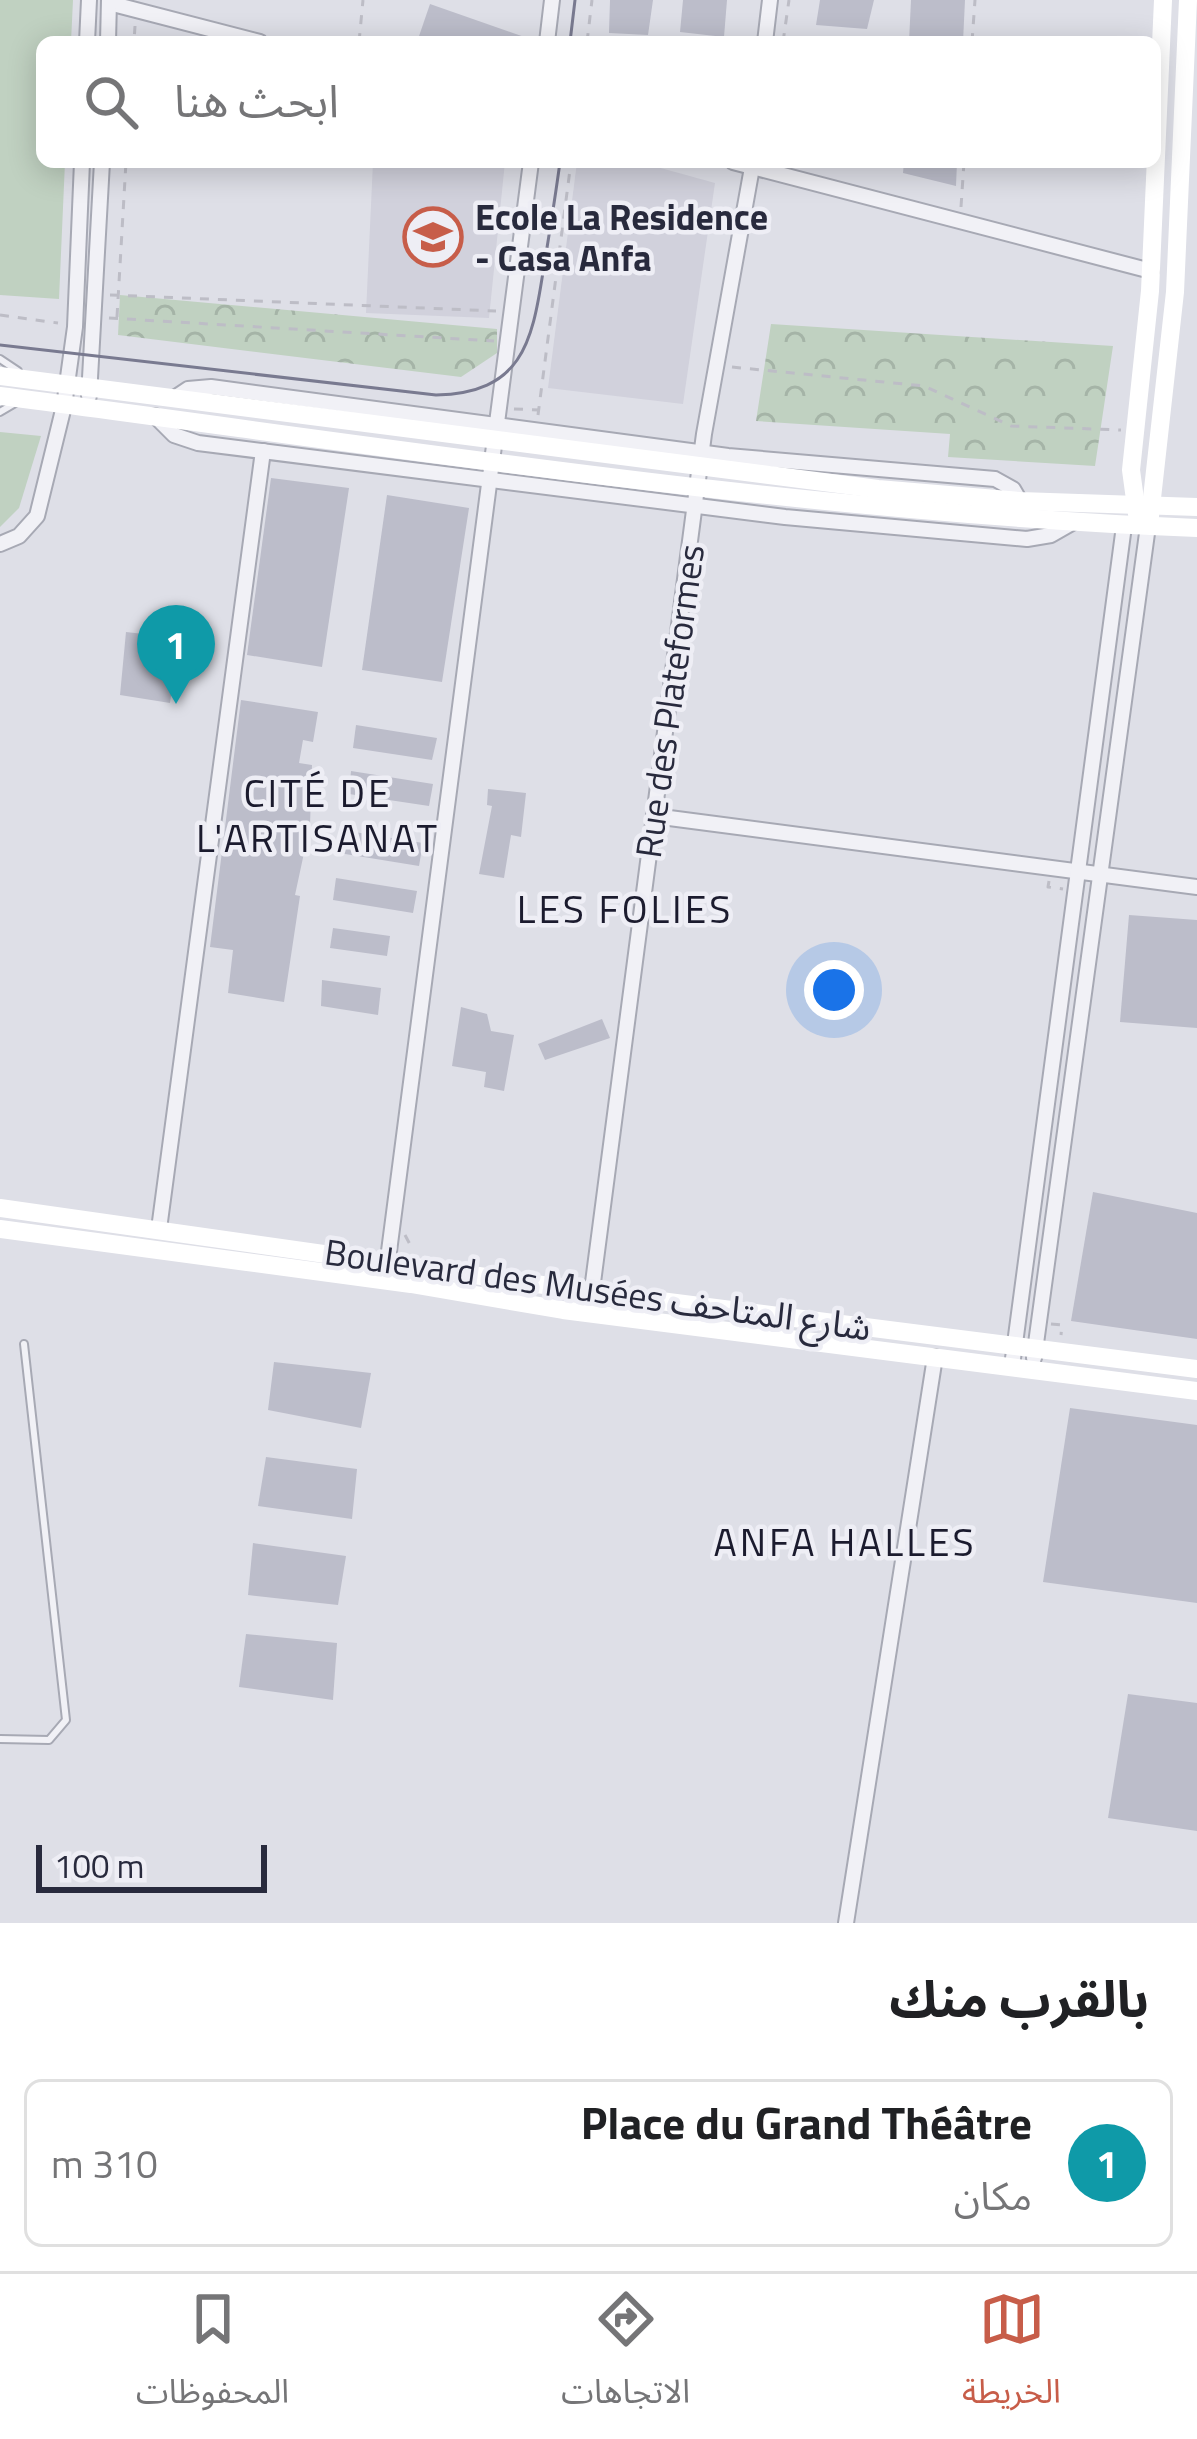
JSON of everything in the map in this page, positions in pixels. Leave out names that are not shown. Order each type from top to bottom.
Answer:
[{"type":"street","points":[[87,36],[89,0]]},
{"type":"street","points":[[548,36],[552,0]]},
{"type":"street","points":[[766,36],[770,0]]},
{"type":"street","points":[[1161,45],[1163,0]]},
{"type":"street","points":[[1141,504],[1175,292],[1190,136],[1188,0]]},
{"type":"street","points":[[108,36],[109,2],[237,36]]},
{"type":"street","points":[[0,544],[19,536],[37,516],[64,406],[75,327],[82,168]]},
{"type":"street","points":[[87,409],[102,168]]},
{"type":"street","points":[[388,1259],[530,168]]},
{"type":"street","name":"Rue des Plateformes","points":[[589,1313],[698,479],[751,168]]},
{"type":"street","points":[[767,168],[1151,271]]},
{"type":"street","points":[[1033,1369],[1148,526],[1141,504],[1135,430],[1156,168]]},
{"type":"street","points":[[0,376],[64,406],[492,470]]},
{"type":"street","points":[[0,396],[22,389],[90,387],[497,432],[698,479],[1072,523],[1197,528]]},
{"type":"street","points":[[155,416],[182,439],[263,451],[492,470],[1197,507]]},
{"type":"street","points":[[497,432],[537,430],[698,479]]},
{"type":"street","points":[[159,1229],[263,451]]},
{"type":"street","points":[[1012,1366],[1124,526]]},
{"type":"street","points":[[654,815],[1197,887]]},
{"type":"street","name":"Boulevard des Musées شارع المتاحف","points":[[0,1208],[388,1259],[591,1292],[1197,1369]]},
{"type":"street","name":"Boulevard des Musées شارع المتاحف","points":[[0,1229],[589,1313],[1197,1390]]},
{"type":"street","points":[[846,1923],[935,1357]]},
{"type":"lane","points":[[0,359],[22,389],[0,412]]},
{"type":"lane","points":[[0,1739],[49,1740],[66,1720],[24,1344]]},
{"type":"path","points":[[360,36],[363,0]]},
{"type":"path","points":[[587,36],[592,0]]},
{"type":"path","points":[[784,36],[789,0]]},
{"type":"path","points":[[972,36],[975,0]]},
{"type":"path","points":[[117,319],[126,168]]},
{"type":"path","points":[[537,430],[570,168]]},
{"type":"path","points":[[961,220],[964,168]]},
{"type":"path","points":[[96,294],[486,311],[496,311],[498,299],[515,302]]},
{"type":"path","points":[[0,315],[75,327]]},
{"type":"path","points":[[95,318],[508,342]]},
{"type":"path","points":[[716,367],[817,372],[924,386],[1011,426],[1135,430]]},
{"type":"path","points":[[501,408],[539,410]]},
{"type":"shaded area","name":"Ecole La Residence - Casa Anfa","points":[[373,168],[504,168],[489,318],[366,313]]},
{"type":"shaded area","points":[[576,168],[661,168],[715,183],[683,404],[548,388]]},
{"type":"green space","points":[[0,0],[73,0],[71,36],[36,36],[36,168],[65,168],[59,299],[0,295]]},
{"type":"green space","points":[[120,295],[497,329],[497,353],[461,377],[118,335]]},
{"type":"green space","points":[[771,324],[1113,346],[1095,466],[948,457],[950,434],[756,421]]},
{"type":"green space","points":[[0,432],[41,436],[19,508],[0,527]]},
{"type":"building","points":[[610,0],[653,0],[648,35],[609,33]]},
{"type":"building","points":[[683,0],[727,0],[724,36],[680,32]]},
{"type":"building","points":[[820,0],[874,0],[867,29],[816,25]]},
{"type":"building","points":[[911,0],[965,0],[963,36],[909,36]]},
{"type":"building","points":[[430,4],[522,36],[419,36]]},
{"type":"building","points":[[903,168],[957,168],[956,186],[903,173]]},
{"type":"building","points":[[271,478],[349,488],[322,667],[247,655]]},
{"type":"building","points":[[387,495],[469,508],[442,682],[362,670]]},
{"type":"building","points":[[126,632],[179,638],[170,703],[120,695]]},
{"type":"building","points":[[241,700],[318,712],[313,742],[303,740],[299,763],[312,765],[310,825],[295,895],[300,896],[284,1002],[228,993],[233,950],[210,947]]},
{"type":"building","points":[[356,725],[437,738],[432,760],[353,748]]},
{"type":"building","points":[[351,771],[433,784],[429,806],[349,794]]},
{"type":"building","points":[[488,789],[526,793],[521,837],[511,835],[504,878],[479,874],[492,806],[487,805]]},
{"type":"building","points":[[342,830],[423,843],[419,866],[339,853]]},
{"type":"building","points":[[336,878],[417,891],[413,913],[333,900]]},
{"type":"building","points":[[1129,915],[1197,920],[1197,1028],[1120,1022]]},
{"type":"building","points":[[333,928],[390,936],[387,956],[330,948]]},
{"type":"building","points":[[322,980],[381,988],[378,1015],[321,1006]]},
{"type":"building","points":[[461,1007],[487,1014],[491,1031],[514,1035],[504,1091],[484,1087],[486,1072],[452,1066]]},
{"type":"building","points":[[602,1019],[610,1038],[545,1060],[538,1044]]},
{"type":"building","points":[[1093,1192],[1197,1213],[1197,1339],[1071,1321]]},
{"type":"building","points":[[274,1362],[371,1373],[361,1428],[268,1410]]},
{"type":"building","points":[[1070,1408],[1197,1425],[1197,1603],[1043,1582]]},
{"type":"building","points":[[266,1457],[357,1469],[352,1519],[258,1506]]},
{"type":"building","points":[[253,1543],[346,1556],[338,1605],[248,1595]]},
{"type":"building","points":[[246,1634],[337,1643],[333,1700],[239,1687]]},
{"type":"building","points":[[1128,1694],[1197,1703],[1197,1831],[1108,1818]]},
{"type":"tram line","points":[[571,36],[575,0]]},
{"type":"tram line","points":[[0,345],[436,395],[465,392],[504,374],[527,342],[539,298],[559,168]]},
{"type":"place","name":"Ecole La Residence - Casa Anfa","points":[[433,237]]},
{"type":"place","name":"Place du Grand Théâtre","points":[[176,704]]},
{"type":"district","name":"CITÉ DE L'ARTISANAT","points":[[318,814]]},
{"type":"district","name":"LES FOLIES","points":[[625,908]]},
{"type":"district","name":"ANFA HALLES","points":[[845,1541]]}]
